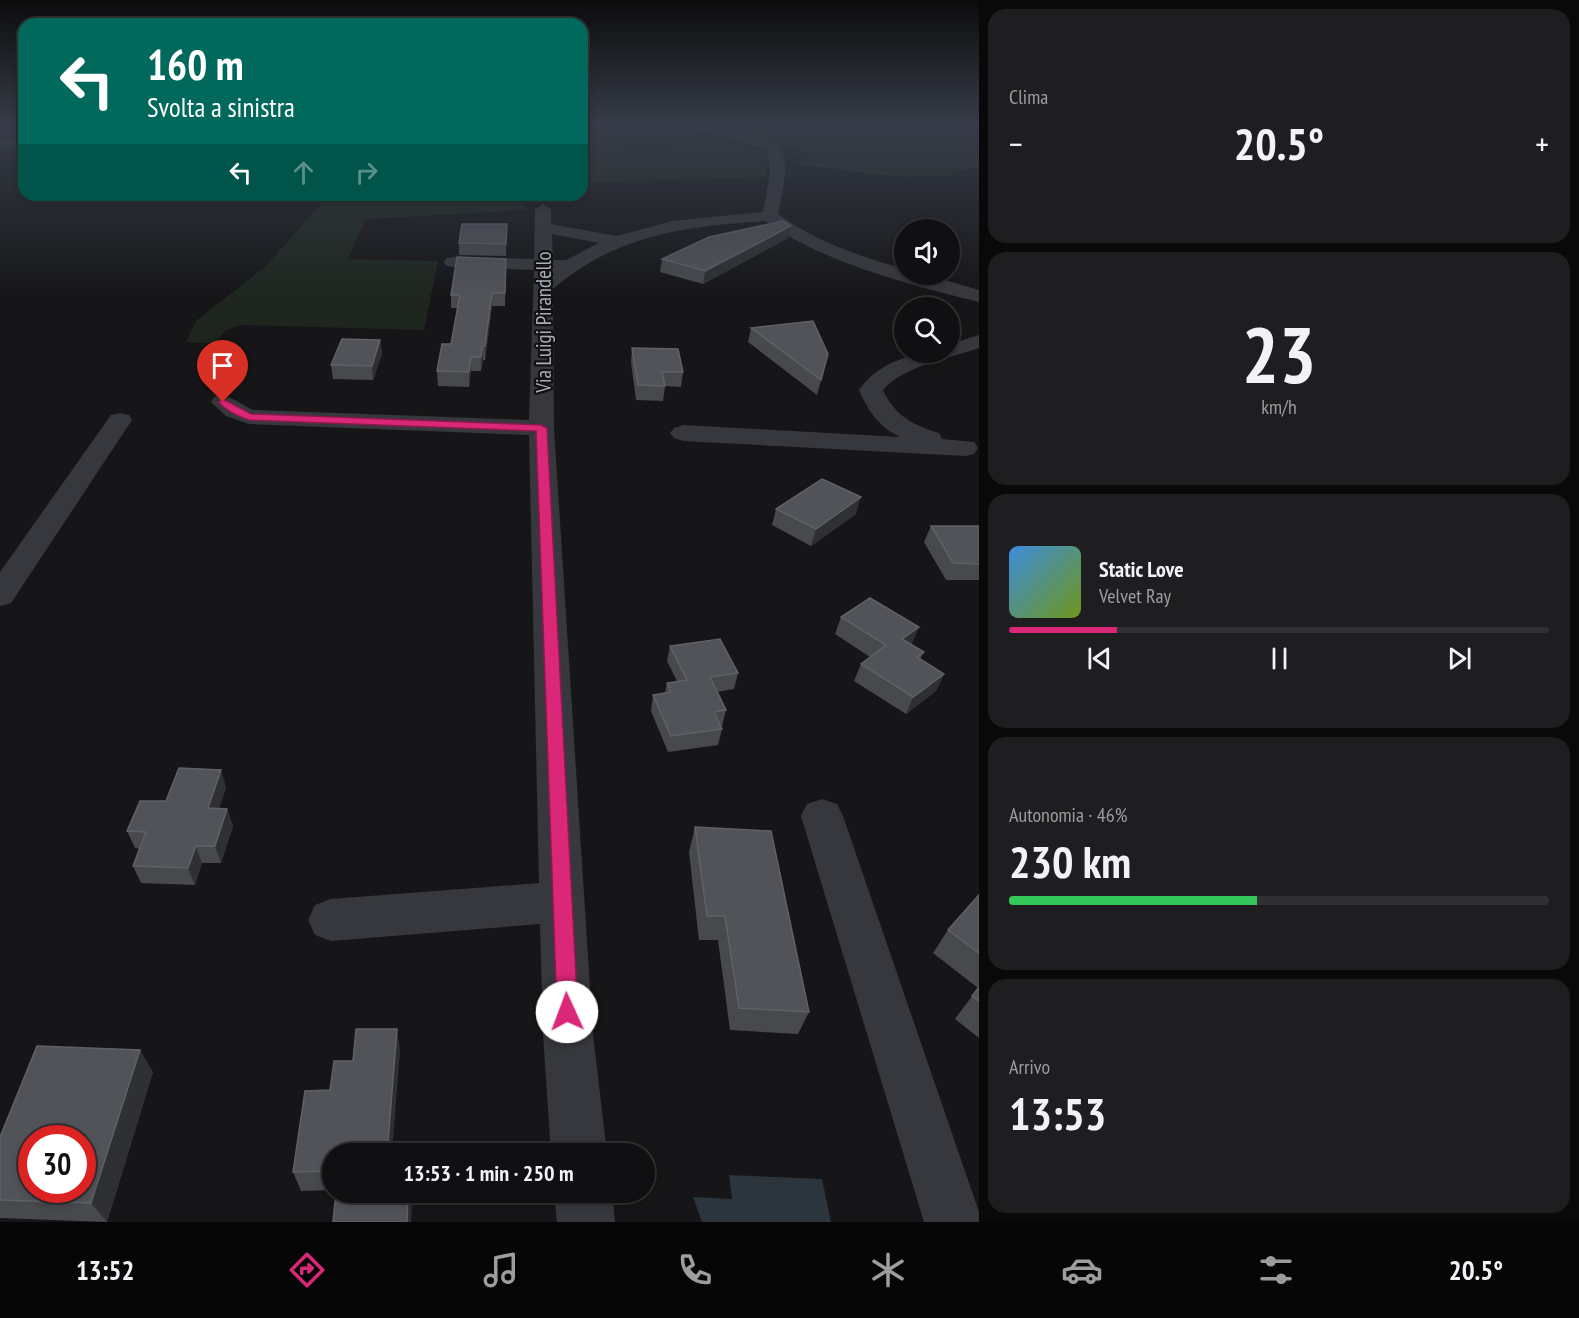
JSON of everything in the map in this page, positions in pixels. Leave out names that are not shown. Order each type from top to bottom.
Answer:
[{"type":"street","points":[[770,216],[776,183]]},
{"type":"street","points":[[453,262],[553,272],[617,241],[696,222],[770,216],[786,228],[862,263],[979,296]]},
{"type":"street","name":"Via Luigi Pirandello","points":[[578,1143],[568,1034],[541,428],[553,272],[543,218],[617,241]]},
{"type":"street","points":[[960,347],[979,340]]},
{"type":"street","points":[[915,363],[878,379],[870,390],[879,411],[899,427],[972,448]]},
{"type":"street","points":[[223,402],[249,417],[541,428]]},
{"type":"street","points":[[0,596],[120,420]]},
{"type":"street","points":[[683,433],[972,448]]},
{"type":"street","points":[[822,816],[953,1222]]},
{"type":"street","points":[[331,920],[563,902]]},
{"type":"street","points":[[584,1203],[586,1222]]},
{"type":"shaded area","points":[[324,201],[560,202],[524,203],[527,210],[366,219],[348,259],[438,261],[424,330],[241,325],[226,330],[213,344],[186,342],[196,321],[266,266]]},
{"type":"shaded area","points":[[729,1175],[822,1179],[831,1222],[702,1222],[693,1197],[732,1199]]},
{"type":"building","points":[[783,221],[791,226],[705,271],[662,259],[709,237]]},
{"type":"building","points":[[462,224],[507,224],[506,244],[459,243]]},
{"type":"building","points":[[457,257],[506,259],[505,293],[492,293],[485,346],[482,346],[481,357],[471,357],[469,372],[437,371],[442,344],[451,344],[460,295],[451,295]]},
{"type":"building","points":[[813,321],[828,354],[821,380],[751,328]]},
{"type":"building","points":[[342,339],[380,340],[372,366],[331,365]]},
{"type":"building","points":[[632,348],[678,349],[683,372],[662,372],[665,386],[638,385]]},
{"type":"building","points":[[822,479],[861,497],[816,529],[776,509]]},
{"type":"building","points":[[931,526],[979,526],[979,564],[953,563]]},
{"type":"building","points":[[870,598],[919,627],[902,639],[924,652],[917,657],[944,674],[913,697],[861,664],[886,645],[841,617]]},
{"type":"building","points":[[720,639],[738,673],[710,677],[726,710],[714,712],[722,729],[671,736],[653,695],[671,692],[667,683],[687,680],[670,646]]},
{"type":"building","points":[[179,768],[221,770],[208,808],[227,809],[215,846],[196,846],[188,868],[133,866],[146,832],[127,831],[140,801],[166,801]]},
{"type":"building","points":[[695,827],[771,831],[809,1012],[739,1008],[725,916],[707,916]]},
{"type":"building","points":[[979,895],[979,953],[948,930]]},
{"type":"building","points":[[979,987],[979,1001],[972,996]]},
{"type":"building","points":[[356,1029],[397,1029],[388,1143],[322,1143],[322,1171],[293,1172],[305,1091],[330,1090],[334,1061],[353,1061]]},
{"type":"building","points":[[37,1046],[140,1050],[96,1187],[96,1125],[18,1125],[18,1201],[0,1200],[0,1137]]},
{"type":"building","points":[[335,1203],[408,1203],[407,1222],[333,1222]]},
{"type":"route","points":[[223,402],[249,417],[541,428],[567,1012]]}]
